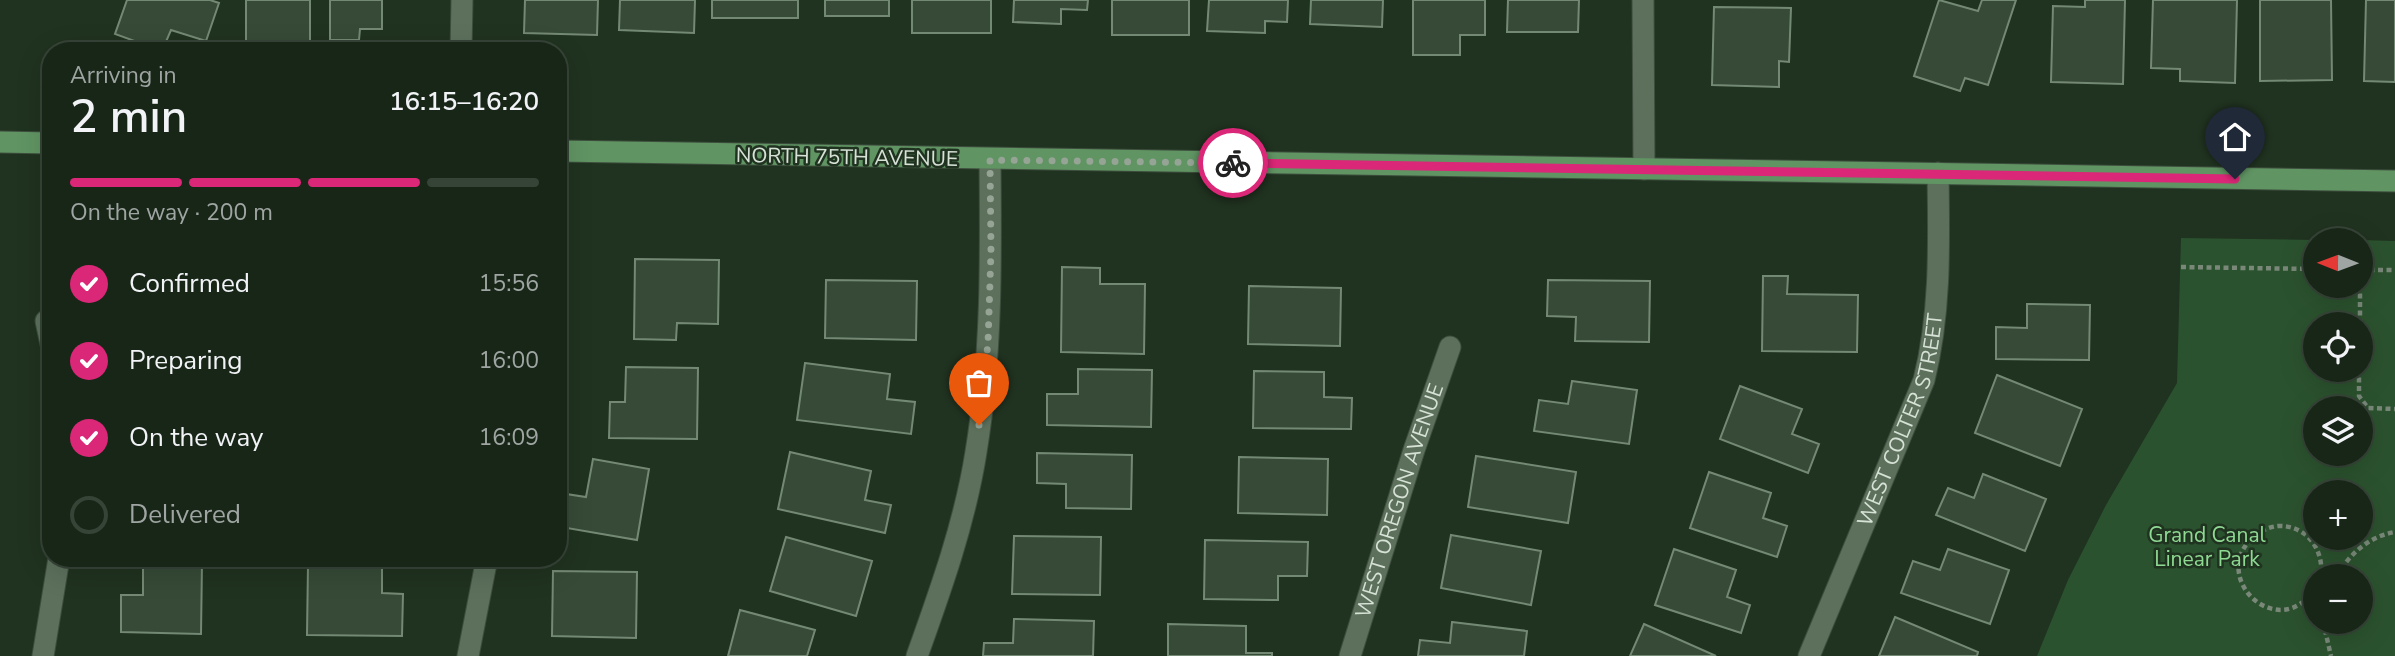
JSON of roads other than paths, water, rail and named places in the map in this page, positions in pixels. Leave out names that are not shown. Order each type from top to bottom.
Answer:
[{"type":"main road","points":[[0,142],[42,143]]},
{"type":"main road","name":"NORTH 75TH AVENUE","points":[[567,151],[2395,181]]},
{"type":"street","points":[[461,42],[462,0]]},
{"type":"street","points":[[1643,0],[1644,169]]},
{"type":"street","points":[[917,656],[950,564],[976,453],[988,343],[990,160]]},
{"type":"street","name":"WEST COLTER STREET","points":[[1809,656],[1924,380],[1934,341],[1938,262],[1938,173]]},
{"type":"street","name":"WEST OREGON AVENUE","points":[[1350,656],[1414,450],[1450,347]]},
{"type":"street","points":[[43,656],[58,567]]},
{"type":"street","points":[[468,656],[485,567]]},
{"type":"park label","name":"Grand Canal Linear Park","points":[[2207,547]]}]
